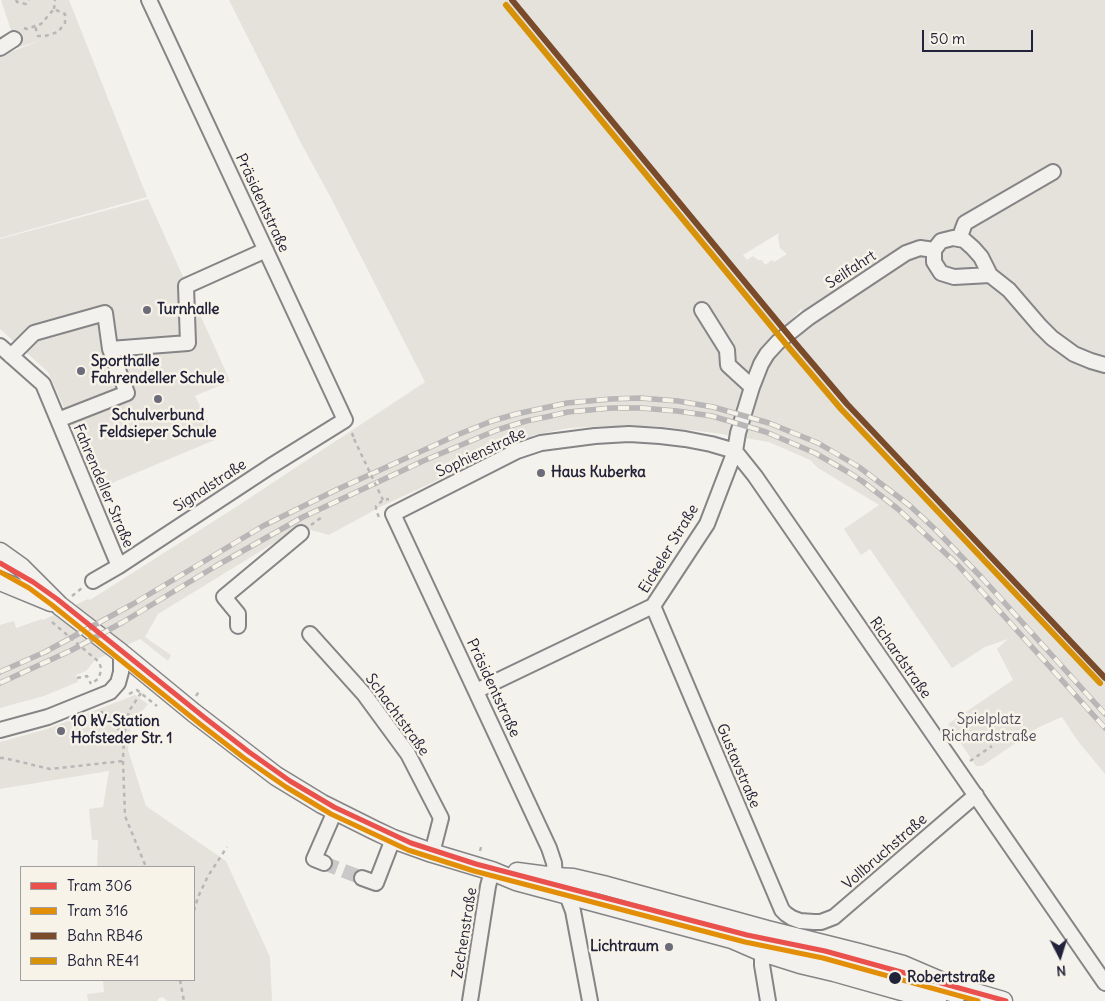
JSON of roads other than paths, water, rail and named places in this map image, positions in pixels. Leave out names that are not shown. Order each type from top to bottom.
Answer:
[{"type":"main road","points":[[0,552],[21,567],[50,598],[276,776],[335,811],[393,839],[492,871],[516,881],[732,939],[764,942],[806,940],[903,965],[952,986],[1003,1001]]},
{"type":"main road","points":[[0,579],[50,598]]},
{"type":"main road","points":[[492,871],[573,878],[603,885],[764,942],[800,964],[937,1001]]},
{"type":"main road","points":[[556,877],[567,895]]},
{"type":"street","name":"Präsidentstraße","points":[[149,0],[346,420]]},
{"type":"street","points":[[0,48],[14,39]]},
{"type":"street","points":[[1053,172],[965,223],[959,239],[964,240],[973,248],[990,274],[1009,290],[1052,338],[1074,354],[1105,365]]},
{"type":"street","name":"Seilfahrt","points":[[790,332],[906,253],[920,248],[934,250],[941,241],[953,238],[959,239]]},
{"type":"street","points":[[110,349],[188,343],[186,286],[266,250]]},
{"type":"street","points":[[934,250],[934,262],[941,273],[954,277],[990,274]]},
{"type":"street","points":[[702,310],[727,350],[728,365],[752,387]]},
{"type":"street","name":"Fahrendeller Straße","points":[[11,356],[34,333],[105,313],[110,349],[127,393],[58,420]]},
{"type":"street","name":"Eickeler Straße","points":[[476,691],[653,606],[707,524],[734,451],[752,387],[761,364],[767,354],[790,332]]},
{"type":"street","name":"Fahrendeller Straße","points":[[0,346],[43,384],[119,566]]},
{"type":"street","name":"Signalstraße","points":[[93,581],[346,420]]},
{"type":"street","name":"Sophienstraße","points":[[394,514],[517,451],[541,444],[594,436],[630,434],[685,439],[734,451]]},
{"type":"street","name":"Richardstraße","points":[[734,451],[755,476],[1105,983]]},
{"type":"street","name":"Präsidentstraße","points":[[394,514],[549,848],[556,877]]},
{"type":"street","points":[[238,626],[238,614],[224,597],[301,533]]},
{"type":"street","points":[[0,563],[50,598]]},
{"type":"street","name":"Gustavstraße","points":[[653,606],[782,910],[792,918],[808,922]]},
{"type":"street","name":"Schachtstraße","points":[[310,634],[364,694],[408,754],[441,818],[432,853]]},
{"type":"street","points":[[0,730],[48,717],[110,692],[118,683],[121,672],[121,653]]},
{"type":"street","name":"Vollbruchstraße","points":[[808,922],[821,922],[834,917],[976,795]]},
{"type":"street","points":[[324,863],[314,859],[335,811]]},
{"type":"street","points":[[362,878],[376,883],[393,839]]},
{"type":"street","name":"Zechenstraße","points":[[470,1001],[492,871]]},
{"type":"street","points":[[567,895],[573,911],[590,1001]]},
{"type":"street","points":[[768,1001],[762,965],[764,942],[842,962],[972,1001]]},
{"type":"tunnel","points":[[324,863],[362,878]]},
{"type":"railway","points":[[0,672],[45,652],[133,604],[263,526],[336,490],[457,435],[516,414],[567,403],[640,398],[678,401],[713,407],[769,423],[818,443],[859,467],[909,505],[936,530],[1105,714]]},
{"type":"railway","points":[[0,683],[72,650],[303,517],[423,461],[497,430],[526,421],[568,412],[611,408],[641,408],[712,416],[766,432],[815,453],[862,481],[898,509],[957,564],[1105,728]]},
{"type":"tram line","name":"306","points":[[0,563],[33,582],[57,599],[205,718],[290,781],[334,807],[411,843],[476,864],[747,935],[825,951],[1006,1001]]},
{"type":"tram line","name":"316","points":[[0,572],[29,588],[52,605],[200,724],[286,787],[331,814],[408,850],[474,871],[745,942],[823,958],[978,1001]]},
{"type":"rail line","name":"RB46","points":[[512,0],[847,404],[1105,678]]},
{"type":"rail line","name":"RE41","points":[[506,5],[841,409],[1100,683]]},
{"type":"place","name":"Turnhalle","points":[[147,310]]},
{"type":"place","name":"Sporthalle Fahrendeller Schule","points":[[81,371]]},
{"type":"place","name":"Schulverbund Feldsieper Schule","points":[[158,399]]},
{"type":"place","name":"Haus Kuberka","points":[[541,473]]},
{"type":"place","name":"10 kV-Station Hofsteder Str. 1","points":[[61,731]]},
{"type":"place","name":"Lichtraum","points":[[669,947]]},
{"type":"place","name":"Robertstraße","points":[[895,978]]},
{"type":"park label","name":"Spielplatz Richardstraße","points":[[989,728]]}]
